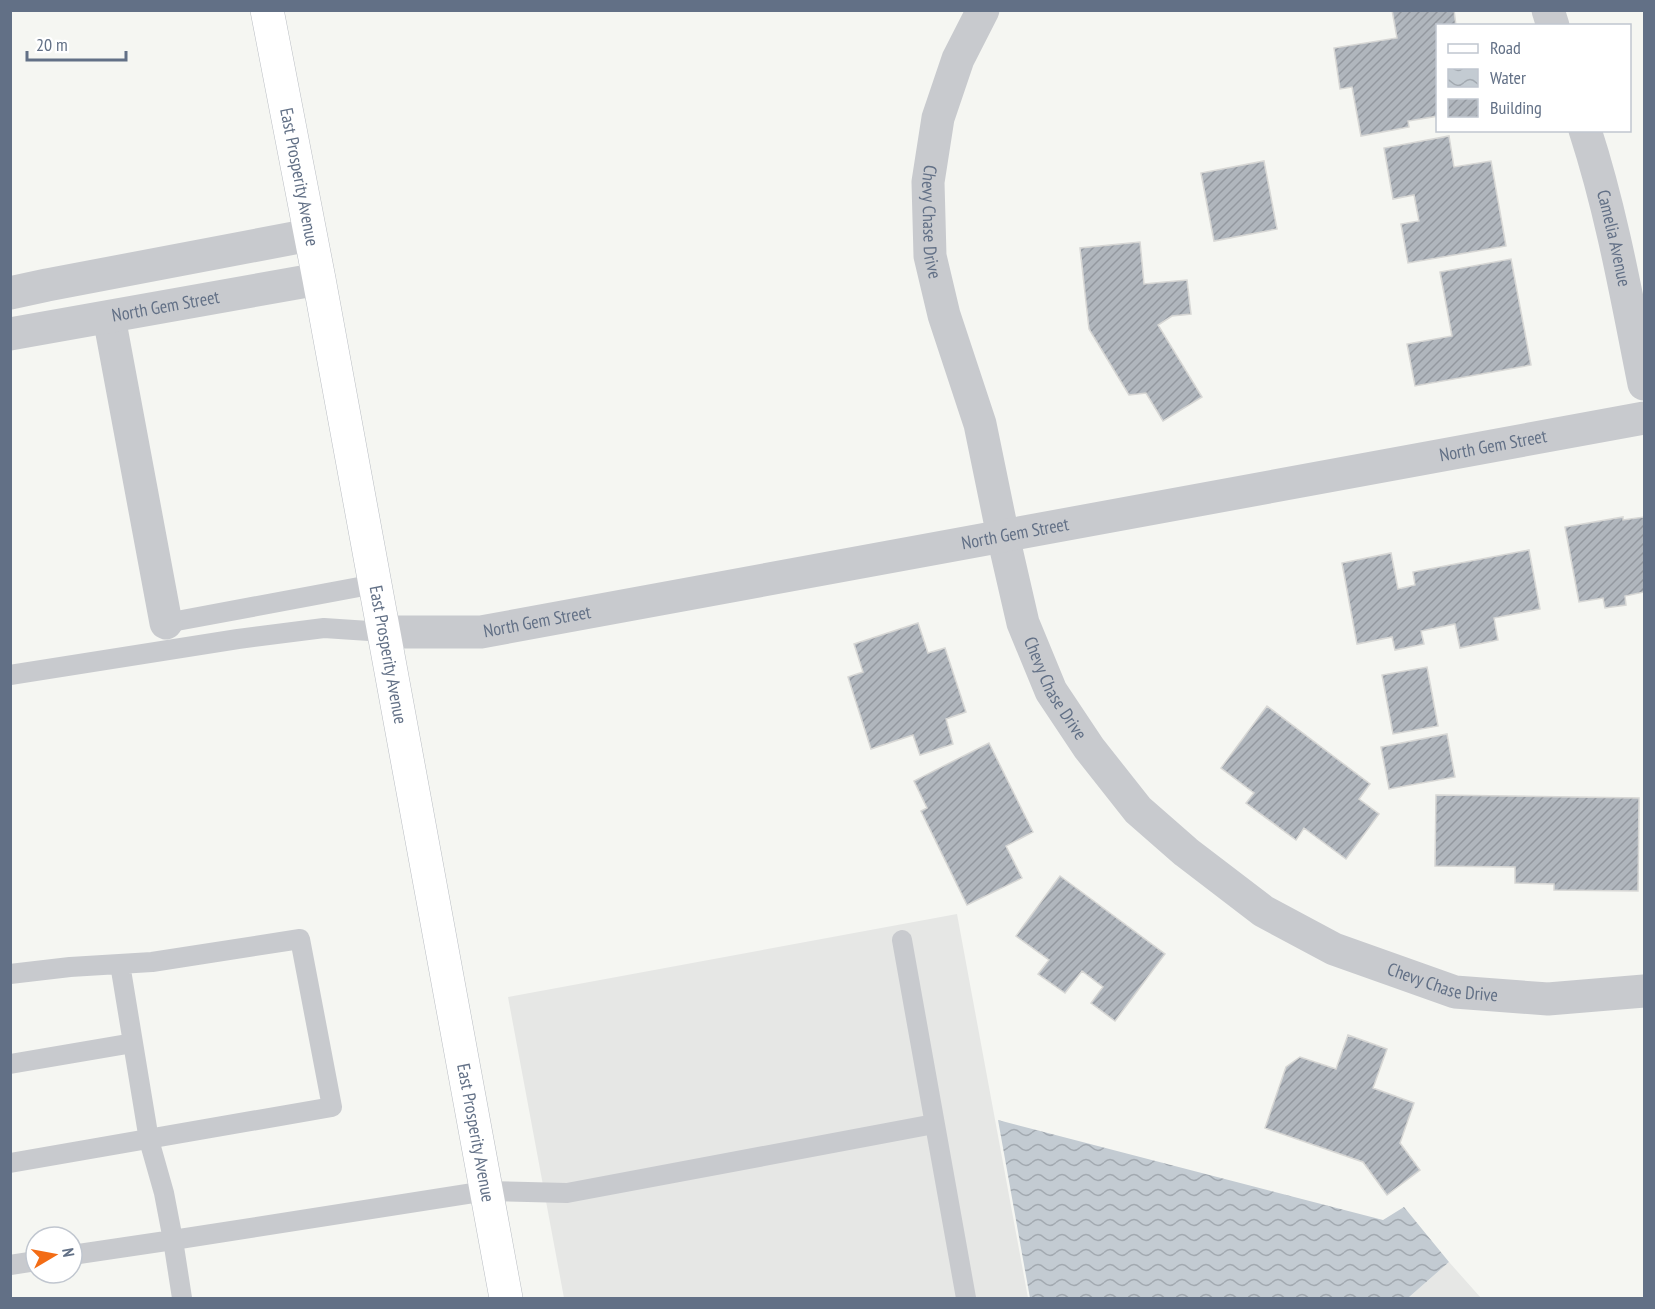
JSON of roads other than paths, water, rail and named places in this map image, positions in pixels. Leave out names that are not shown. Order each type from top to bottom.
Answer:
[{"type":"main road","name":"East Prosperity Avenue","points":[[267,10],[319,279],[506,1299]]},
{"type":"street","name":"Chevy Chase Drive","points":[[983,10],[958,59],[938,118],[928,182],[930,256],[944,315],[980,424],[1023,623],[1050,691],[1089,748],[1138,810],[1186,852],[1263,911],[1334,949],[1455,992],[1548,999],[1644,991]]},
{"type":"street","name":"Camelia Avenue","points":[[1587,132],[1618,252],[1644,384]]},
{"type":"street","points":[[10,293],[310,235]]},
{"type":"street","name":"North Gem Street","points":[[10,334],[319,279]]},
{"type":"street","points":[[109,317],[166,623]]},
{"type":"street","name":"North Gem Street","points":[[384,632],[482,632],[1644,418]]},
{"type":"lane","points":[[166,623],[375,584]]},
{"type":"lane","points":[[14,678],[238,639],[324,628],[384,632]]},
{"type":"lane","points":[[10,974],[70,967],[152,962],[300,939],[332,1107],[10,1163]]},
{"type":"lane","points":[[902,940],[966,1299]]},
{"type":"lane","points":[[120,964],[149,1140],[164,1193],[182,1299]]},
{"type":"lane","points":[[10,1064],[133,1043]]},
{"type":"lane","points":[[84,1253],[486,1191],[567,1193],[934,1124]]},
{"type":"water","points":[[998,1120],[1383,1220],[1404,1207],[1449,1262],[1408,1298],[1030,1298]]}]
